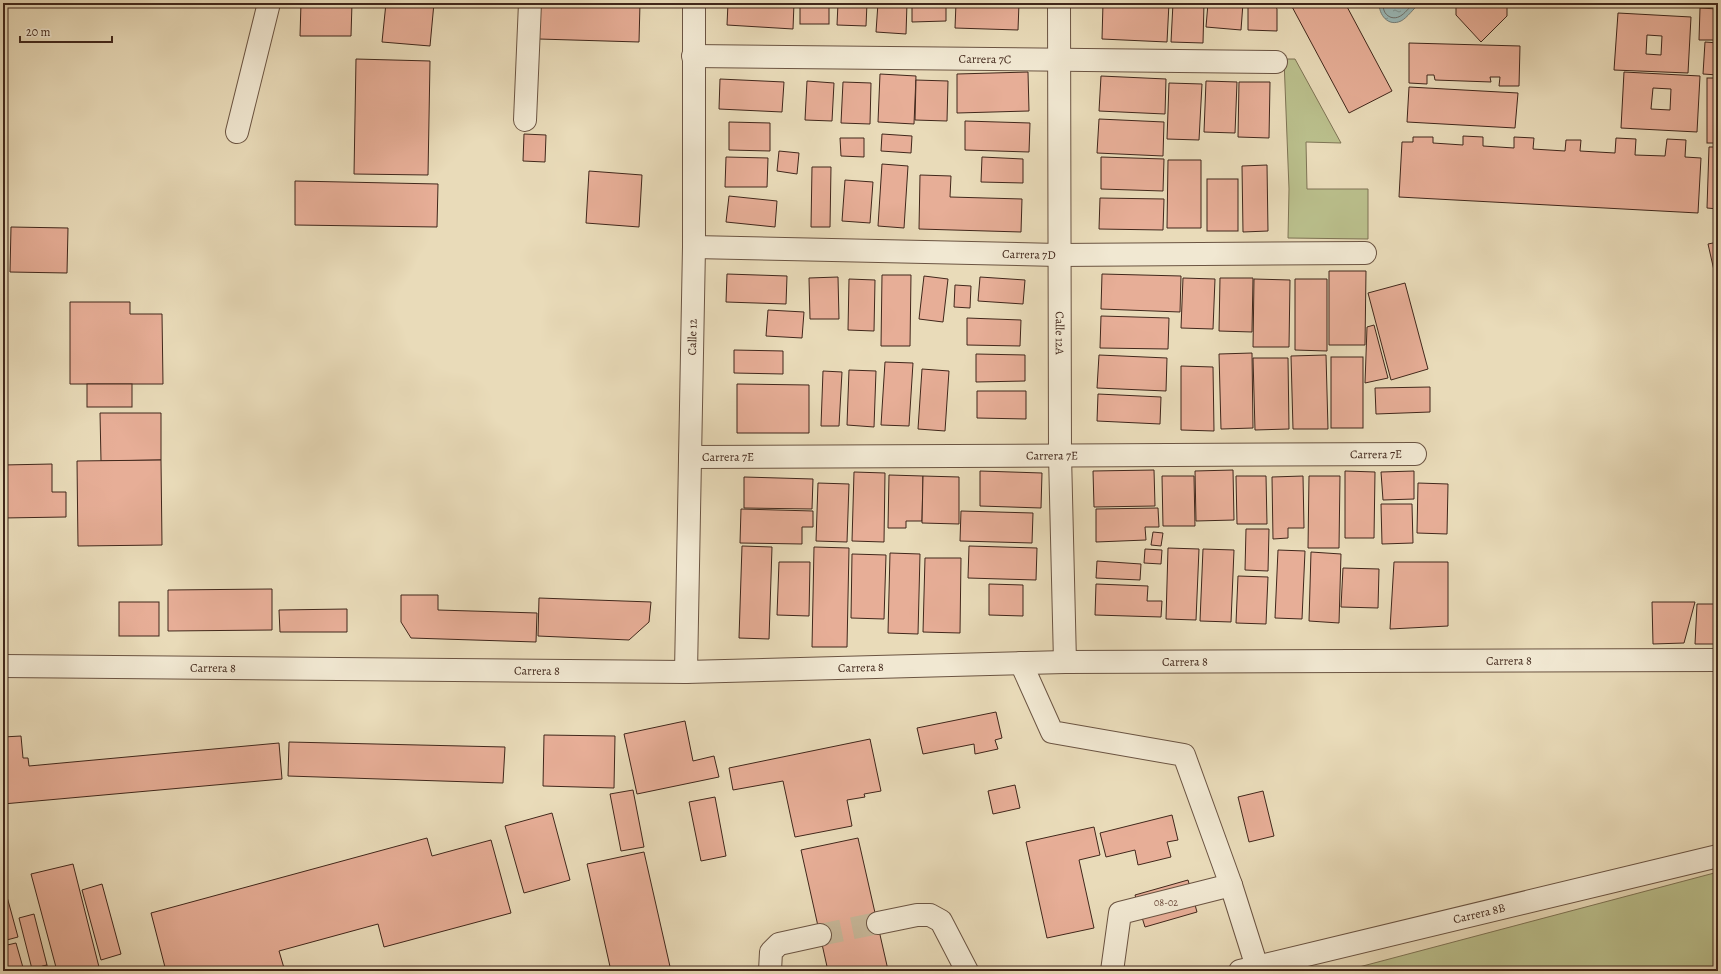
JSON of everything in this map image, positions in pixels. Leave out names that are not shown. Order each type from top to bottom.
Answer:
[{"type":"street","points":[[237,132],[270,3]]},
{"type":"street","points":[[525,120],[530,3]]},
{"type":"street","name":"Calle 12","points":[[686,672],[694,247],[694,3]]},
{"type":"street","name":"Calle 12A","points":[[1059,3],[1060,61],[1058,255],[1060,455],[1065,662]]},
{"type":"street","name":"Carrera 7C","points":[[694,56],[1060,61],[1276,62]]},
{"type":"street","name":"Carrera 7D","points":[[694,247],[1058,255],[1365,253]]},
{"type":"street","name":"Carrera 7E","points":[[690,457],[1415,454]]},
{"type":"street","name":"Carrera 8","points":[[3,666],[686,672],[1065,662],[1718,660]]},
{"type":"street","points":[[1021,663],[1052,732],[1184,755],[1231,885],[1248,969]]},
{"type":"street","name":"Carrera 8B","points":[[1248,969],[1718,856]]},
{"type":"street","points":[[1112,971],[1120,914],[1231,885]]},
{"type":"street","points":[[878,923],[917,914],[930,915],[941,921],[967,971]]},
{"type":"street","points":[[770,971],[772,952],[779,944],[820,935]]},
{"type":"green space","points":[[1284,59],[1295,59],[1341,143],[1306,142],[1307,189],[1368,189],[1368,239],[1288,238],[1289,189]]},
{"type":"green space","points":[[1718,872],[1718,971],[1344,971]]},
{"type":"water","points":[[1379,3],[1420,3],[1403,20],[1392,22],[1385,19],[1379,7]]},
{"type":"building","points":[[301,3],[352,3],[351,36],[300,36]]},
{"type":"building","points":[[386,3],[434,3],[430,46],[382,42]]},
{"type":"building","points":[[540,3],[640,3],[639,42],[539,39]]},
{"type":"building","points":[[728,3],[794,3],[793,29],[727,25]]},
{"type":"building","points":[[800,3],[829,3],[829,24],[800,24]]},
{"type":"building","points":[[838,3],[867,3],[866,26],[837,25]]},
{"type":"building","points":[[878,3],[907,3],[906,34],[876,32]]},
{"type":"building","points":[[912,3],[946,3],[946,21],[912,22]]},
{"type":"building","points":[[956,3],[1019,3],[1018,30],[955,28]]},
{"type":"building","points":[[1103,3],[1169,3],[1167,42],[1102,39]]},
{"type":"building","points":[[1173,3],[1204,3],[1203,43],[1171,42]]},
{"type":"building","points":[[1208,3],[1243,3],[1241,30],[1206,27]]},
{"type":"building","points":[[1248,3],[1274,3],[1277,9],[1277,31],[1248,30]]},
{"type":"building","points":[[1290,3],[1345,3],[1392,91],[1349,113]]},
{"type":"building","points":[[1456,3],[1507,3],[1507,16],[1481,42],[1456,15]]},
{"type":"building","points":[[1672,3],[1718,3],[1718,5]]},
{"type":"building","points":[[1700,8],[1718,9],[1718,40],[1699,40]]},
{"type":"building","points":[[1618,13],[1691,17],[1688,73],[1614,70]],"holes":[[[1647,35],[1662,36],[1661,55],[1646,54]]]},
{"type":"building","points":[[1705,42],[1718,43],[1718,75],[1703,74]]},
{"type":"building","points":[[1409,43],[1520,46],[1519,86],[1499,86],[1500,77],[1490,77],[1491,82],[1435,80],[1434,75],[1427,75],[1427,84],[1409,83]]},
{"type":"building","points":[[356,59],[430,61],[428,175],[354,174]]},
{"type":"building","points":[[1028,72],[1029,111],[957,113],[957,74]]},
{"type":"building","points":[[1624,72],[1700,76],[1697,132],[1621,128]],"holes":[[[1653,88],[1671,89],[1670,110],[1651,109]]]},
{"type":"building","points":[[880,74],[916,76],[914,124],[878,122]]},
{"type":"building","points":[[1101,76],[1166,79],[1165,114],[1099,111]]},
{"type":"building","points":[[1707,78],[1718,78],[1718,143],[1707,143]]},
{"type":"building","points":[[720,79],[784,82],[782,112],[719,109]]},
{"type":"building","points":[[916,80],[948,81],[947,121],[915,120]]},
{"type":"building","points":[[807,81],[834,83],[832,121],[805,120]]},
{"type":"building","points":[[1206,81],[1237,82],[1235,133],[1204,132]]},
{"type":"building","points":[[843,82],[871,83],[870,124],[841,123]]},
{"type":"building","points":[[1239,82],[1270,82],[1269,138],[1238,137]]},
{"type":"building","points":[[1169,83],[1202,84],[1199,140],[1167,139]]},
{"type":"building","points":[[1409,87],[1518,93],[1515,128],[1407,122]]},
{"type":"building","points":[[1099,119],[1164,122],[1163,156],[1097,153]]},
{"type":"building","points":[[965,121],[1030,123],[1029,152],[965,150]]},
{"type":"building","points":[[729,122],[770,123],[770,151],[729,150]]},
{"type":"building","points":[[524,134],[546,135],[545,162],[523,161]]},
{"type":"building","points":[[882,134],[912,136],[911,153],[881,151]]},
{"type":"building","points":[[1463,136],[1483,137],[1483,146],[1514,148],[1514,137],[1534,138],[1533,149],[1565,151],[1566,140],[1581,140],[1580,151],[1615,153],[1616,138],[1636,139],[1635,155],[1665,156],[1667,139],[1686,140],[1685,157],[1701,158],[1698,213],[1399,197],[1402,142],[1413,142],[1413,137],[1433,137],[1433,143],[1463,145]]},
{"type":"building","points":[[840,138],[864,138],[864,157],[841,156]]},
{"type":"building","points":[[1709,147],[1718,147],[1718,209],[1707,208]]},
{"type":"building","points":[[779,151],[799,153],[797,174],[777,171]]},
{"type":"building","points":[[726,157],[768,158],[767,187],[725,187]]},
{"type":"building","points":[[982,157],[1023,159],[1023,183],[981,182]]},
{"type":"building","points":[[1101,157],[1164,159],[1163,191],[1101,189]]},
{"type":"building","points":[[1168,160],[1201,160],[1201,228],[1167,228]]},
{"type":"building","points":[[882,164],[908,166],[904,228],[878,226]]},
{"type":"building","points":[[1267,165],[1268,231],[1243,232],[1242,166]]},
{"type":"building","points":[[812,167],[831,167],[830,227],[811,227]]},
{"type":"building","points":[[589,171],[642,175],[639,227],[586,223]]},
{"type":"building","points":[[920,175],[951,176],[950,197],[1022,199],[1021,232],[919,229]]},
{"type":"building","points":[[1207,179],[1238,179],[1238,231],[1207,231]]},
{"type":"building","points":[[845,180],[873,182],[870,223],[842,221]]},
{"type":"building","points":[[295,181],[438,184],[437,227],[295,225]]},
{"type":"building","points":[[729,196],[777,201],[775,227],[726,222]]},
{"type":"building","points":[[1100,198],[1164,199],[1163,230],[1099,229]]},
{"type":"building","points":[[11,227],[68,228],[67,273],[10,272]]},
{"type":"building","points":[[1718,242],[1718,288],[1708,244]]},
{"type":"building","points":[[1329,271],[1366,271],[1365,345],[1329,345]]},
{"type":"building","points":[[727,274],[787,276],[786,304],[726,302]]},
{"type":"building","points":[[1102,274],[1181,276],[1180,312],[1101,309]]},
{"type":"building","points":[[882,275],[911,275],[910,346],[881,346]]},
{"type":"building","points":[[924,276],[948,279],[943,322],[919,319]]},
{"type":"building","points":[[838,277],[839,319],[810,319],[809,278]]},
{"type":"building","points":[[980,277],[1025,280],[1023,304],[978,301]]},
{"type":"building","points":[[1183,278],[1215,279],[1213,329],[1181,328]]},
{"type":"building","points":[[1220,278],[1253,278],[1252,332],[1219,331]]},
{"type":"building","points":[[849,279],[875,280],[874,331],[848,330]]},
{"type":"building","points":[[1254,279],[1290,280],[1289,347],[1253,347]]},
{"type":"building","points":[[1295,279],[1327,279],[1327,351],[1295,350]]},
{"type":"building","points":[[1405,283],[1428,369],[1391,380],[1368,293]]},
{"type":"building","points":[[955,285],[971,286],[970,308],[954,307]]},
{"type":"building","points":[[70,302],[130,302],[130,314],[162,314],[163,384],[70,384]]},
{"type":"building","points":[[768,310],[804,312],[802,338],[766,336]]},
{"type":"building","points":[[1101,316],[1169,318],[1168,349],[1100,348]]},
{"type":"building","points":[[967,318],[1021,320],[1020,346],[967,345]]},
{"type":"building","points":[[1374,325],[1388,378],[1365,383],[1367,327]]},
{"type":"building","points":[[734,350],[783,351],[783,374],[734,373]]},
{"type":"building","points":[[1252,353],[1253,428],[1221,429],[1219,354]]},
{"type":"building","points":[[976,354],[1025,355],[1025,381],[976,382]]},
{"type":"building","points":[[1099,355],[1167,358],[1166,391],[1097,388]]},
{"type":"building","points":[[1326,355],[1328,429],[1293,429],[1291,356]]},
{"type":"building","points":[[1331,357],[1363,357],[1363,428],[1331,428]]},
{"type":"building","points":[[1253,358],[1288,358],[1289,429],[1255,430]]},
{"type":"building","points":[[885,362],[913,363],[909,426],[881,425]]},
{"type":"building","points":[[1181,366],[1213,367],[1214,431],[1181,430]]},
{"type":"building","points":[[922,369],[949,371],[945,431],[918,429]]},
{"type":"building","points":[[849,370],[876,371],[874,427],[847,425]]},
{"type":"building","points":[[823,371],[842,372],[839,426],[821,426]]},
{"type":"building","points":[[87,384],[132,384],[132,407],[87,407]]},
{"type":"building","points":[[737,384],[809,385],[809,433],[737,433]]},
{"type":"building","points":[[1430,387],[1430,412],[1376,414],[1375,388]]},
{"type":"building","points":[[977,391],[1026,391],[1026,419],[977,418]]},
{"type":"building","points":[[1098,394],[1161,397],[1160,424],[1097,421]]},
{"type":"building","points":[[100,413],[161,413],[161,460],[101,461]]},
{"type":"building","points":[[161,460],[162,545],[78,546],[77,461]]},
{"type":"building","points":[[52,464],[52,492],[66,492],[66,517],[3,518],[3,465]]},
{"type":"building","points":[[1154,470],[1155,506],[1094,507],[1093,471]]},
{"type":"building","points":[[1233,470],[1234,520],[1196,521],[1195,471]]},
{"type":"building","points":[[980,471],[1042,473],[1041,508],[980,506]]},
{"type":"building","points":[[1345,471],[1375,472],[1374,538],[1345,538]]},
{"type":"building","points":[[1414,471],[1414,499],[1383,500],[1381,472]]},
{"type":"building","points":[[854,472],[885,473],[884,542],[852,541]]},
{"type":"building","points":[[889,475],[923,476],[922,521],[906,521],[906,528],[888,528]]},
{"type":"building","points":[[923,476],[959,477],[959,524],[922,523]]},
{"type":"building","points":[[1162,476],[1194,476],[1195,526],[1163,526]]},
{"type":"building","points":[[1236,476],[1266,476],[1267,524],[1237,524]]},
{"type":"building","points":[[1303,476],[1304,528],[1288,528],[1288,538],[1273,539],[1272,477]]},
{"type":"building","points":[[1309,476],[1340,476],[1339,548],[1308,548]]},
{"type":"building","points":[[744,477],[813,479],[812,509],[744,508]]},
{"type":"building","points":[[818,483],[849,484],[847,542],[816,541]]},
{"type":"building","points":[[1418,483],[1448,484],[1447,534],[1417,533]]},
{"type":"building","points":[[1381,504],[1412,504],[1413,543],[1382,544]]},
{"type":"building","points":[[1158,508],[1159,527],[1145,527],[1146,540],[1096,542],[1096,509]]},
{"type":"building","points":[[741,509],[813,511],[813,527],[802,527],[802,544],[740,543]]},
{"type":"building","points":[[961,511],[1033,513],[1032,543],[960,541]]},
{"type":"building","points":[[1246,529],[1269,529],[1268,571],[1245,570]]},
{"type":"building","points":[[1153,532],[1163,533],[1161,546],[1151,545]]},
{"type":"building","points":[[742,546],[772,547],[769,639],[739,638]]},
{"type":"building","points":[[969,546],[1037,548],[1036,580],[968,578]]},
{"type":"building","points":[[814,547],[849,548],[847,647],[812,647]]},
{"type":"building","points":[[1168,548],[1199,549],[1196,620],[1166,619]]},
{"type":"building","points":[[1145,549],[1162,550],[1161,564],[1144,563]]},
{"type":"building","points":[[1203,549],[1234,550],[1231,622],[1200,621]]},
{"type":"building","points":[[1278,550],[1305,551],[1302,619],[1275,618]]},
{"type":"building","points":[[1311,552],[1341,554],[1339,623],[1309,621]]},
{"type":"building","points":[[890,553],[920,554],[918,634],[888,633]]},
{"type":"building","points":[[852,554],[886,555],[884,619],[851,618]]},
{"type":"building","points":[[925,558],[961,558],[960,633],[923,632]]},
{"type":"building","points":[[1097,561],[1141,564],[1140,580],[1096,578]]},
{"type":"building","points":[[779,562],[810,562],[809,616],[777,615]]},
{"type":"building","points":[[1394,562],[1448,562],[1448,626],[1390,629]]},
{"type":"building","points":[[1343,568],[1379,569],[1378,608],[1341,607]]},
{"type":"building","points":[[1238,576],[1268,577],[1266,624],[1236,623]]},
{"type":"building","points":[[989,584],[1023,585],[1023,616],[989,615]]},
{"type":"building","points":[[1096,584],[1148,586],[1147,601],[1162,601],[1161,617],[1095,615]]},
{"type":"building","points":[[272,589],[272,630],[168,631],[168,590]]},
{"type":"building","points":[[401,595],[438,595],[438,610],[537,613],[536,642],[411,638],[401,622]]},
{"type":"building","points":[[539,598],[651,602],[649,622],[629,640],[538,636]]},
{"type":"building","points":[[119,602],[159,602],[159,636],[119,636]]},
{"type":"building","points":[[1652,602],[1695,602],[1684,643],[1653,644]]},
{"type":"building","points":[[1697,604],[1718,604],[1718,644],[1695,644]]},
{"type":"building","points":[[347,609],[347,632],[280,632],[279,610]]},
{"type":"building","points":[[996,712],[1002,738],[995,740],[998,749],[975,754],[974,744],[923,754],[917,728]]},
{"type":"building","points":[[685,721],[693,761],[714,756],[719,777],[637,794],[624,734]]},
{"type":"building","points":[[544,735],[615,736],[614,788],[543,786]]},
{"type":"building","points":[[21,736],[23,758],[28,758],[29,766],[279,743],[282,779],[3,804],[3,737]]},
{"type":"building","points":[[870,739],[881,791],[864,794],[865,797],[847,800],[852,826],[795,837],[783,781],[733,790],[729,768]]},
{"type":"building","points":[[289,742],[505,747],[503,783],[288,776]]},
{"type":"building","points":[[1015,785],[1020,808],[993,814],[988,791]]},
{"type":"building","points":[[633,790],[644,847],[621,851],[610,794]]},
{"type":"building","points":[[1263,791],[1274,836],[1249,842],[1238,797]]},
{"type":"building","points":[[715,797],[726,856],[701,861],[689,802]]},
{"type":"building","points":[[552,813],[570,880],[524,893],[505,826]]},
{"type":"building","points":[[1172,815],[1178,840],[1167,842],[1171,857],[1138,865],[1135,850],[1106,857],[1100,833]]},
{"type":"building","points":[[1094,827],[1100,855],[1079,860],[1094,928],[1047,938],[1026,842]]},
{"type":"building","points":[[427,838],[432,856],[491,840],[511,913],[384,947],[378,924],[279,951],[284,968],[274,971],[166,971],[151,913]]},
{"type":"building","points":[[858,838],[888,970],[828,971],[801,850]]},
{"type":"building","points":[[644,852],[671,971],[611,971],[587,864]]},
{"type":"building","points":[[73,864],[100,971],[57,971],[31,874]]},
{"type":"building","points":[[1188,880],[1197,912],[1145,927],[1135,895]]},
{"type":"building","points":[[3,882],[18,937],[3,941]]},
{"type":"building","points":[[102,884],[121,954],[101,960],[82,890]]},
{"type":"building","points":[[34,914],[47,965],[32,969],[19,918]]},
{"type":"building","points":[[16,943],[24,971],[3,971],[3,946]]},
{"type":"building","points":[[47,965],[48,971],[32,971],[32,969]]},
{"type":"tunnel","points":[[820,935],[878,923]]}]
